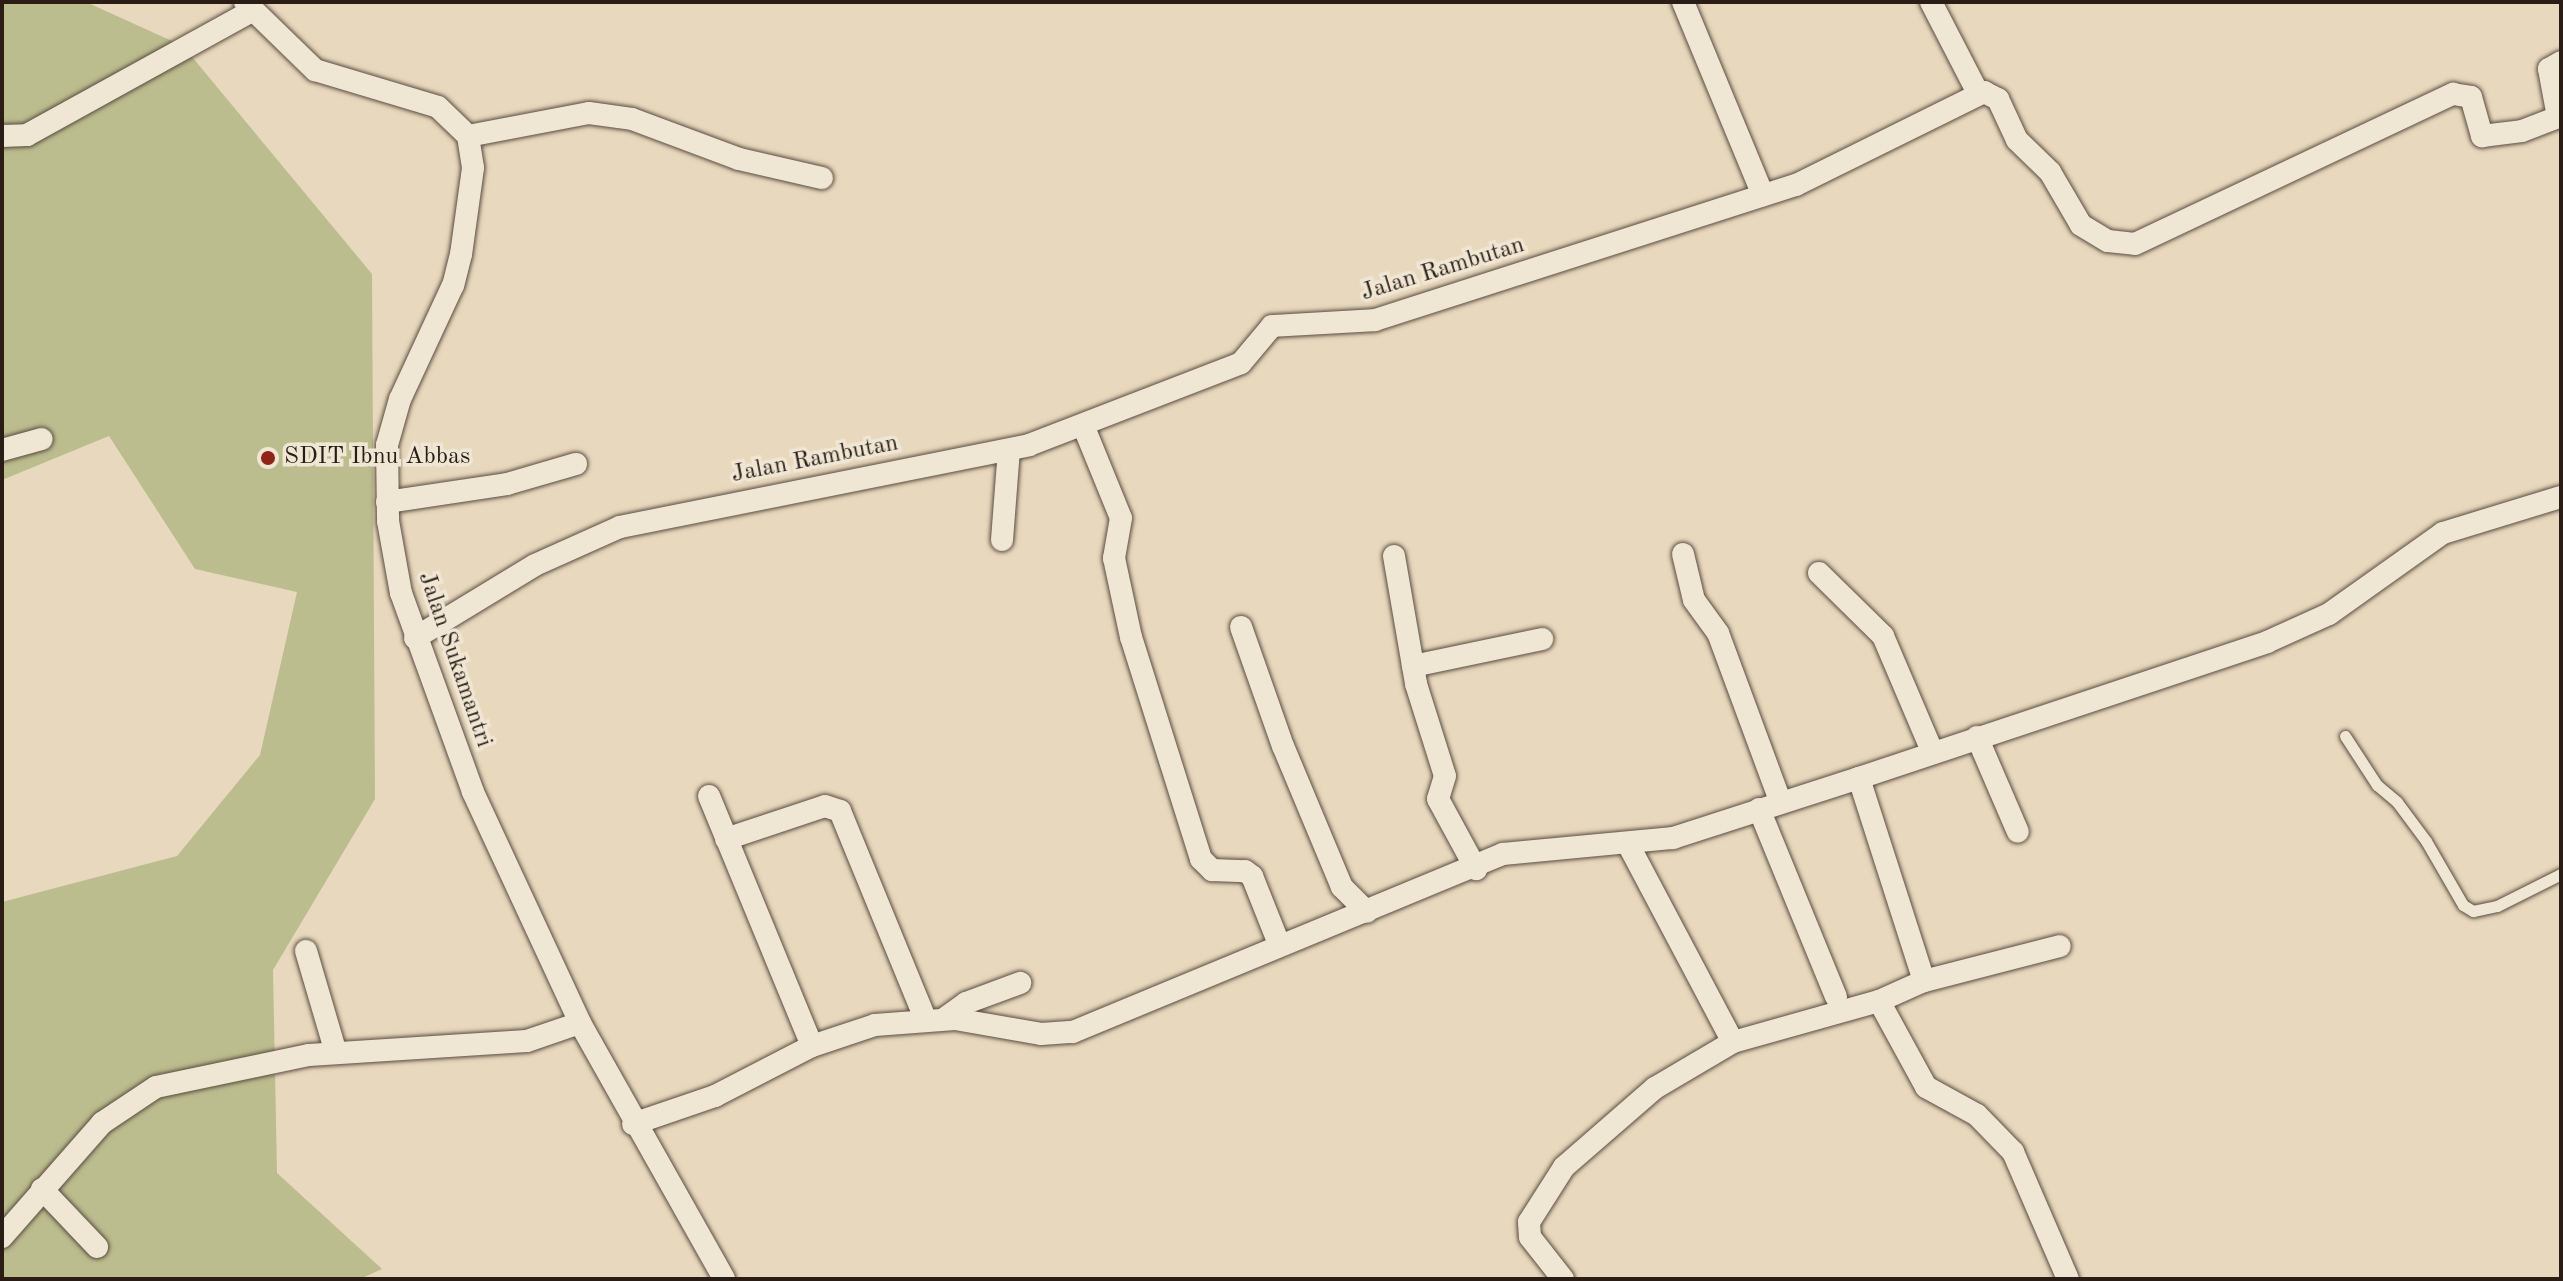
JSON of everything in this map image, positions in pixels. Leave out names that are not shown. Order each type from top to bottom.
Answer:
[{"type":"street","points":[[1683,2],[1763,195]]},
{"type":"street","points":[[1931,2],[1978,93],[1990,92],[1998,99],[2017,140],[2050,172],[2071,214],[2108,241],[2147,241],[2238,193],[2453,94],[2471,97],[2482,136],[2559,125],[2549,69],[2561,62]]},
{"type":"street","points":[[2,136],[27,135],[249,6],[315,70],[438,107],[468,136],[589,113],[632,119],[739,159],[822,178]]},
{"type":"street","name":"Jalan Rambutan","points":[[415,638],[535,565],[620,527],[1009,450],[1083,425],[1241,363],[1272,326],[1375,320],[1763,195],[1819,175],[1978,93]]},
{"type":"street","name":"Jalan Sukamantri","points":[[468,136],[473,168],[461,254],[392,422],[387,502],[398,582],[415,638],[473,792],[580,1023],[633,1124],[724,1279]]},
{"type":"street","points":[[1083,425],[1121,518],[1114,558],[1131,637],[1201,859],[1212,870],[1245,871],[1252,876],[1279,944]]},
{"type":"street","points":[[2,450],[42,439]]},
{"type":"street","points":[[1002,540],[1009,450]]},
{"type":"street","points":[[387,502],[507,484],[576,464]]},
{"type":"street","points":[[633,1124],[715,1096],[812,1046],[875,1025],[934,1018],[1041,1034],[1073,1032],[1279,944],[1367,912],[1515,851],[1673,838],[1859,778],[2301,628],[2443,533],[2561,497]]},
{"type":"street","points":[[1683,554],[1694,600],[1718,633],[1781,803]]},
{"type":"street","points":[[1394,556],[1413,666],[1445,776],[1438,799],[1476,869]]},
{"type":"street","points":[[1819,573],[1883,636],[1933,753]]},
{"type":"street","points":[[1241,627],[1283,746],[1342,887],[1367,912]]},
{"type":"street","points":[[1413,666],[1542,639]]},
{"type":"street","points":[[1977,737],[2018,832]]},
{"type":"street","points":[[1859,778],[1924,981]]},
{"type":"street","points":[[709,796],[812,1046]]},
{"type":"street","points":[[726,839],[825,806],[836,808],[843,815],[934,1018]]},
{"type":"street","points":[[1759,809],[1836,997]]},
{"type":"street","points":[[1628,844],[1733,1042]]},
{"type":"street","points":[[1563,1279],[1527,1233],[1553,1179],[1655,1088],[1733,1042],[1879,1001],[1924,981],[2060,946]]},
{"type":"street","points":[[306,951],[336,1053]]},
{"type":"street","points":[[934,1018],[1020,983]]},
{"type":"street","points":[[1879,1001],[1926,1087],[1977,1115],[2013,1152],[2068,1279]]},
{"type":"street","points":[[2,1237],[102,1123],[156,1087],[241,1067],[336,1053],[527,1041],[580,1023]]},
{"type":"street","points":[[42,1189],[97,1247]]},
{"type":"lane","points":[[2345,736],[2377,785],[2397,802],[2426,841],[2463,905],[2473,911],[2497,906],[2561,874]]},
{"type":"green space","points":[[2,2],[86,2],[183,46],[372,274],[375,799],[273,970],[277,1173],[382,1269],[360,1279],[2,1279],[2,902],[177,856],[260,755],[297,592],[195,569],[109,436],[2,480]]},
{"type":"place","name":"SDIT Ibnu Abbas","points":[[268,458]]}]
